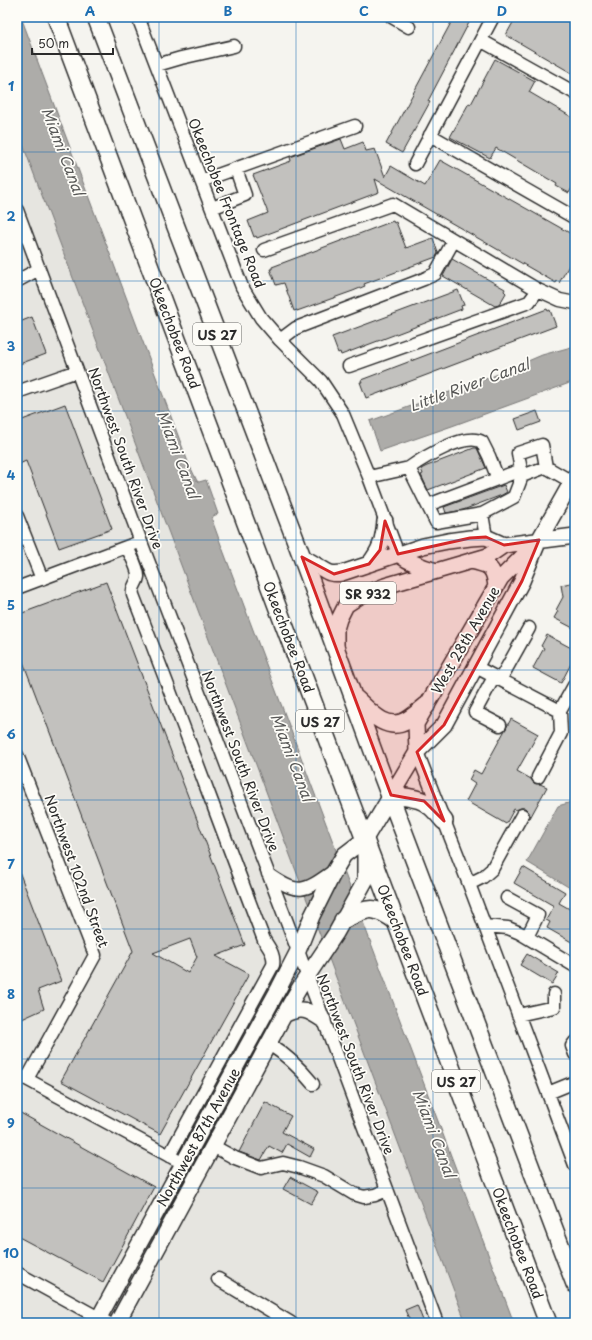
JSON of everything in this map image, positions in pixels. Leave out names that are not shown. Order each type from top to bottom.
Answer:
[{"type":"highway","name":"Okeechobee Road","points":[[56,17],[548,1323]]},
{"type":"highway","points":[[87,17],[107,68],[131,111]]},
{"type":"highway","name":"US 27","points":[[96,17],[302,557],[575,1284]]},
{"type":"highway","points":[[354,698],[378,719],[385,723],[392,724],[398,724],[406,721],[426,706]]},
{"type":"highway","points":[[391,796],[424,801],[434,808],[444,821]]},
{"type":"highway","points":[[344,920],[360,903],[385,913],[396,921]]},
{"type":"main road","name":"West 28th Avenue","points":[[298,951],[312,916],[344,855],[365,839],[417,752],[444,725],[522,581],[539,540],[574,479]]},
{"type":"main road","points":[[368,564],[380,550],[384,535],[385,521]]},
{"type":"main road","name":"SR 932","points":[[336,650],[336,628],[339,619],[346,605],[350,601],[360,596],[385,586],[488,556],[504,545],[575,536]]},
{"type":"main road","name":"SR 932","points":[[302,557],[329,574],[334,574],[342,573],[398,554],[448,541],[470,538],[486,538],[504,545]]},
{"type":"main road","name":"West 28th Avenue","points":[[417,752],[416,724],[426,706],[501,578],[539,540]]},
{"type":"main road","points":[[398,554],[408,562],[437,571]]},
{"type":"main road","points":[[470,561],[488,566],[495,576],[496,587]]},
{"type":"main road","points":[[476,667],[472,660],[472,645],[484,608]]},
{"type":"main road","points":[[360,903],[365,881],[365,839]]},
{"type":"main road","points":[[307,977],[344,920]]},
{"type":"main road","name":"Northwest 87th Avenue","points":[[101,1321],[298,951]]},
{"type":"main road","name":"Northwest 87th Avenue","points":[[117,1323],[268,1044],[307,977]]},
{"type":"main road","points":[[284,1015],[292,1011],[304,1010],[323,1020]]},
{"type":"street","name":"Okeechobee Frontage Road","points":[[138,17],[242,287],[261,318],[280,340],[321,381],[343,414],[398,554]]},
{"type":"street","points":[[392,17],[409,27]]},
{"type":"street","points":[[415,164],[494,17]]},
{"type":"street","points":[[482,40],[575,93]]},
{"type":"street","points":[[157,65],[234,46]]},
{"type":"street","points":[[201,181],[355,126]]},
{"type":"street","points":[[430,135],[575,218]]},
{"type":"street","points":[[212,208],[245,195],[236,169]]},
{"type":"street","points":[[264,250],[393,204],[538,290],[560,300],[575,302]]},
{"type":"street","name":"Northwest South River Drive","points":[[17,210],[140,542],[298,951],[437,1323]]},
{"type":"street","points":[[280,340],[296,328],[435,274],[454,240]]},
{"type":"street","points":[[17,281],[39,269]]},
{"type":"street","points":[[349,366],[530,302],[538,290]]},
{"type":"street","points":[[17,392],[77,371]]},
{"type":"street","points":[[369,477],[409,468],[423,458],[463,441],[473,439],[482,442],[498,478]]},
{"type":"street","points":[[409,468],[436,522],[482,514],[514,497],[522,473],[518,453],[542,445],[546,467]]},
{"type":"street","points":[[428,505],[498,478],[546,467],[574,479]]},
{"type":"street","points":[[482,514],[486,538]]},
{"type":"street","points":[[17,516],[42,578]]},
{"type":"street","points":[[17,588],[140,542]]},
{"type":"street","points":[[127,547],[138,578],[133,587],[133,595],[190,741],[210,799],[261,933],[273,953],[274,959],[273,965],[169,1156]]},
{"type":"street","points":[[500,725],[475,712],[529,628]]},
{"type":"street","points":[[476,667],[560,711]]},
{"type":"street","points":[[538,777],[561,733],[560,711],[575,684]]},
{"type":"street","points":[[417,752],[469,884],[575,1165]]},
{"type":"street","name":"Northwest 102nd Street","points":[[17,755],[95,955],[22,1077]]},
{"type":"street","points":[[469,884],[483,877],[492,869],[522,815]]},
{"type":"street","points":[[268,874],[287,887],[301,890],[313,885],[335,870]]},
{"type":"street","points":[[507,898],[538,915],[527,937]]},
{"type":"street","points":[[485,926],[508,928],[527,937],[575,966]]},
{"type":"street","points":[[518,1015],[554,1007],[554,994]]},
{"type":"street","points":[[575,1042],[572,1046],[575,1054]]},
{"type":"street","points":[[268,1044],[279,1050],[295,1063],[313,1084]]},
{"type":"street","points":[[22,1077],[184,1163]]},
{"type":"street","points":[[548,1093],[575,1082]]},
{"type":"street","points":[[213,1146],[236,1158],[261,1168],[283,1163],[299,1167],[324,1176],[354,1194],[364,1197],[388,1190]]},
{"type":"street","points":[[17,1273],[101,1321]]},
{"type":"street","points":[[218,1279],[291,1323]]},
{"type":"highlighted area","points":[[385,521],[398,554],[470,538],[486,537],[504,545],[539,540],[522,581],[444,725],[417,752],[444,821],[424,801],[391,795],[302,557],[334,574],[369,564],[380,550]]},
{"type":"shaded area","points":[[17,129],[466,1323],[17,1323]]},
{"type":"water","name":"Miami Canal","points":[[17,17],[21,17],[188,462],[197,481],[199,482],[206,480],[218,514],[213,516],[212,520],[220,542],[514,1323],[466,1323],[17,129]]},
{"type":"water","points":[[575,346],[575,381],[380,451],[370,421],[491,377],[542,355]]},
{"type":"water","points":[[575,801],[575,891],[527,862],[558,806]]},
{"type":"building","points":[[454,17],[472,17],[428,101],[430,102],[402,153],[386,144]]},
{"type":"building","points":[[516,17],[565,17],[575,22],[575,75],[506,35]]},
{"type":"building","points":[[495,59],[535,81],[529,92],[575,119],[575,183],[569,193],[556,186],[557,184],[496,148],[490,158],[450,137],[469,103],[471,104]]},
{"type":"building","points":[[341,139],[345,149],[363,142],[366,151],[375,149],[385,177],[391,166],[425,186],[440,160],[575,236],[575,255],[559,283],[557,281],[556,283],[375,179],[379,192],[257,238],[256,236],[254,237],[248,221],[268,213],[253,175],[291,161],[290,157]]},
{"type":"building","points":[[393,221],[394,223],[396,222],[406,248],[433,238],[438,253],[436,257],[364,284],[365,286],[353,291],[294,311],[284,283],[276,285],[270,269],[272,269],[272,267]]},
{"type":"building","points":[[452,259],[505,289],[504,291],[506,293],[499,305],[495,306],[443,276]]},
{"type":"building","points":[[458,290],[464,305],[461,306],[462,309],[341,355],[340,352],[338,353],[332,337]]},
{"type":"building","points":[[547,309],[548,311],[550,310],[556,326],[366,398],[360,382],[362,382],[361,380]]},
{"type":"building","points":[[32,317],[46,354],[17,365],[17,323]]},
{"type":"building","points":[[65,404],[112,529],[59,548],[26,461],[17,465],[17,422]]},
{"type":"building","points":[[537,411],[541,422],[519,430],[515,419]]},
{"type":"building","points":[[477,448],[486,468],[428,490],[421,475],[423,474],[421,469]]},
{"type":"building","points":[[504,485],[507,492],[502,495],[463,510],[446,513],[444,507]]},
{"type":"building","points":[[106,582],[245,945],[216,956],[249,974],[160,1134],[61,1081],[133,951],[17,646],[17,615]],"holes":[[[190,939],[197,957],[188,973],[153,953]]]},
{"type":"building","points":[[575,582],[575,629],[554,618],[558,611],[556,610],[563,597],[561,585]]},
{"type":"building","points":[[547,635],[575,650],[575,656],[561,683],[533,668],[544,648],[541,646]]},
{"type":"building","points":[[511,719],[538,734],[517,771],[531,779],[534,783],[547,787],[530,818],[529,812],[525,808],[514,809],[506,824],[466,801],[475,784],[469,780],[474,770],[481,774]]},
{"type":"building","points":[[17,866],[61,981],[38,990],[44,1009],[22,1019],[17,1007]]},
{"type":"building","points":[[523,867],[565,892],[559,903],[575,912],[575,944],[547,928],[550,922],[546,920],[554,906],[514,883]]},
{"type":"building","points":[[527,954],[559,973],[552,984],[520,965]]},
{"type":"building","points":[[265,1102],[291,1116],[282,1132],[314,1149],[310,1157],[287,1144],[282,1153],[269,1146],[261,1160],[239,1152]]},
{"type":"building","points":[[17,1111],[154,1187],[103,1282],[17,1236]]},
{"type":"building","points":[[290,1177],[318,1192],[311,1204],[283,1189]]},
{"type":"building","points":[[417,1305],[424,1323],[411,1323],[405,1310]]},
{"type":"water label","name":"Little River Canal","points":[[469,384]]}]
